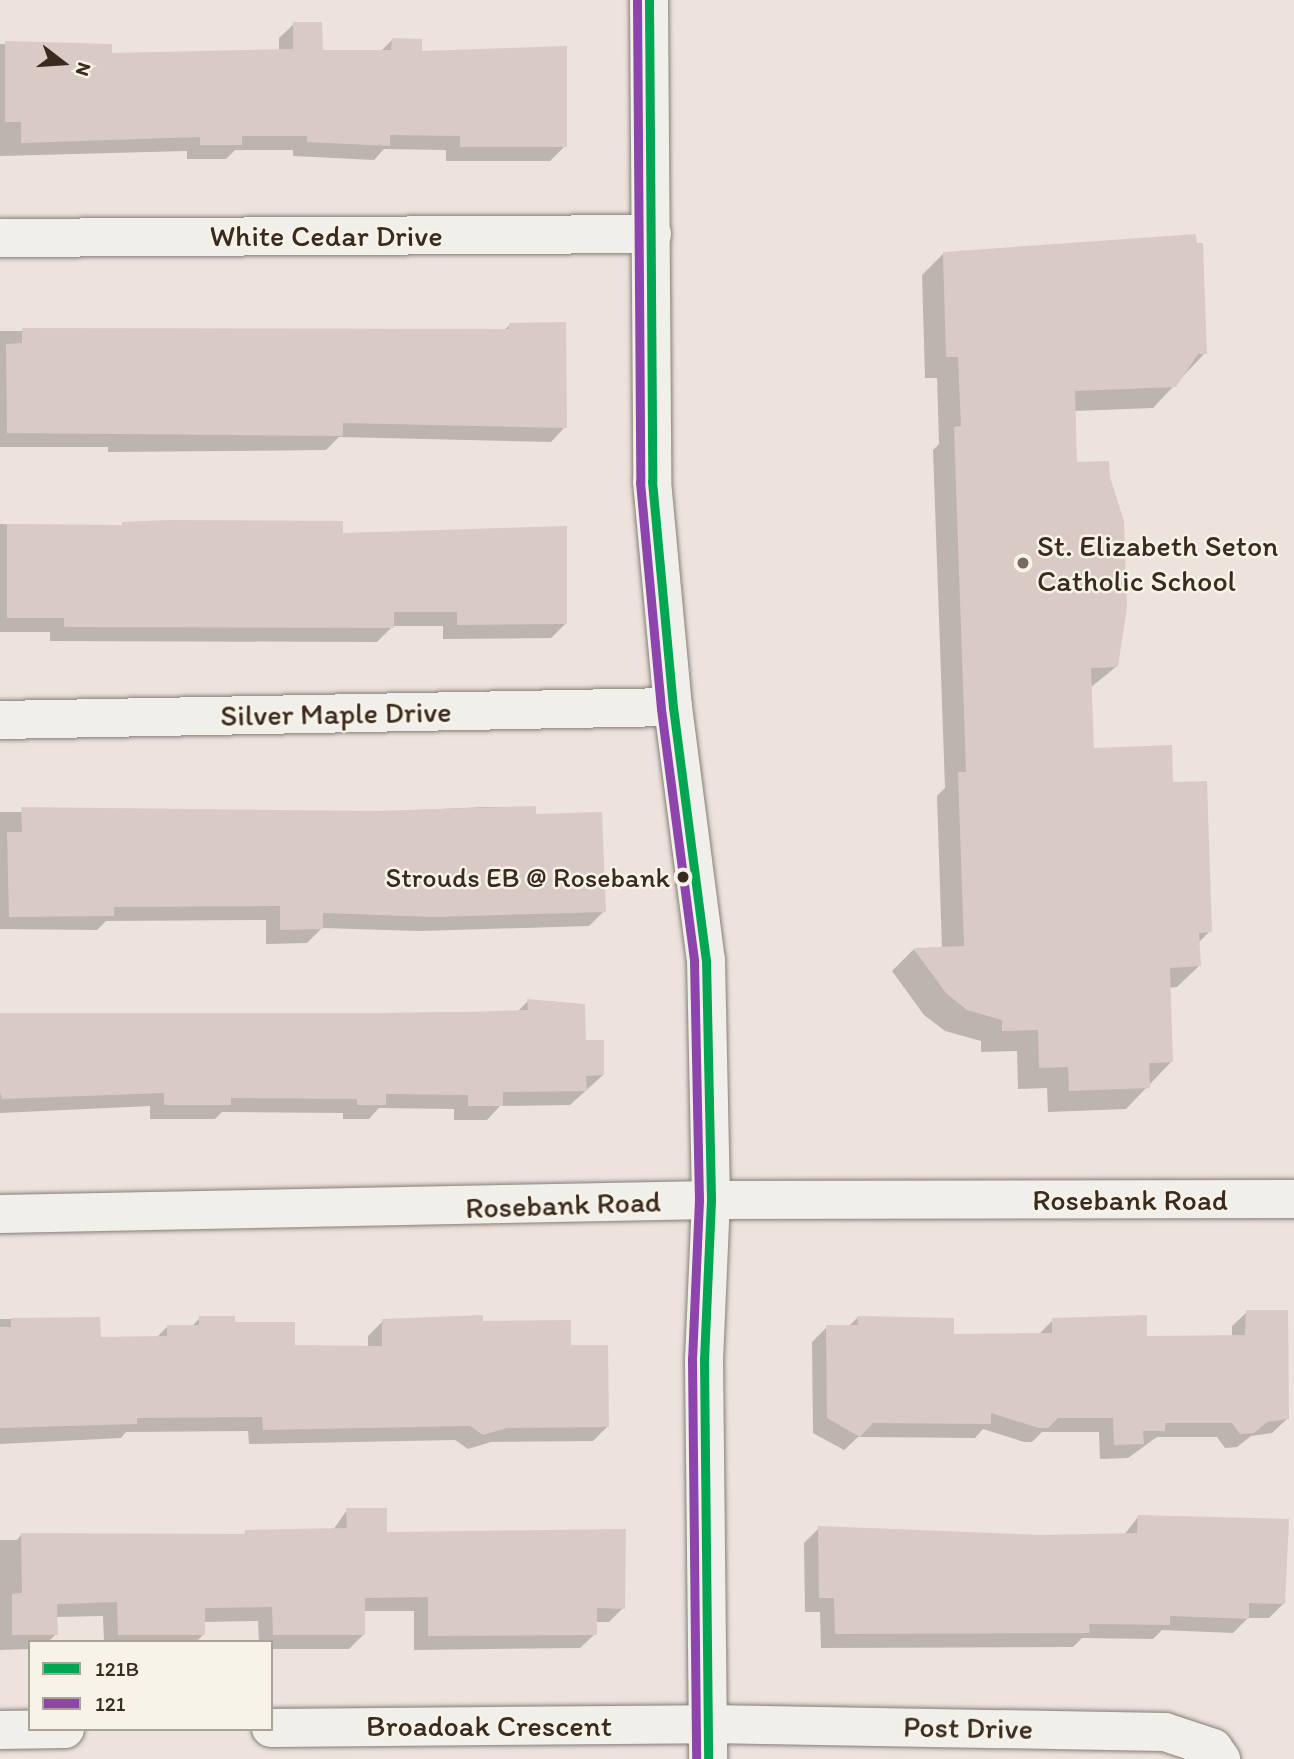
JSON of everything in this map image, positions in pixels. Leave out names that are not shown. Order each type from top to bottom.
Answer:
[{"type":"street","points":[[649,0],[653,234],[652,481],[673,707],[706,960],[711,1200],[704,1359],[708,1741]]},
{"type":"street","name":"White Cedar Drive","points":[[0,237],[653,234]]},
{"type":"street","name":"Silver Maple Drive","points":[[0,720],[673,707]]},
{"type":"street","name":"Rosebank Road","points":[[0,1214],[711,1200],[1294,1199]]},
{"type":"street","name":"Broadoak Crescent","points":[[273,1727],[708,1741]]},
{"type":"street","points":[[0,1730],[28,1730]]},
{"type":"street","name":"Post Drive","points":[[708,1741],[1165,1732],[1213,1748],[1221,1759]]},
{"type":"building","points":[[293,22],[322,22],[323,50],[391,50],[392,38],[422,39],[422,51],[567,46],[567,147],[460,147],[460,136],[390,135],[390,146],[307,142],[307,136],[242,136],[242,145],[200,145],[200,137],[21,143],[21,122],[5,122],[5,41],[112,44],[112,53],[293,49]]},
{"type":"building","points":[[1196,234],[1197,243],[1203,243],[1207,354],[1198,354],[1176,387],[1075,391],[1077,462],[1109,461],[1110,477],[1124,521],[1127,607],[1118,667],[1091,668],[1094,748],[1172,745],[1173,782],[1207,781],[1212,932],[1199,933],[1201,966],[1170,968],[1173,1062],[1149,1063],[1150,1088],[1069,1091],[1068,1067],[1039,1068],[1038,1030],[1002,1031],[1002,1020],[967,1010],[946,993],[913,948],[964,946],[958,772],[966,772],[954,427],[961,426],[958,357],[946,357],[943,252]]},
{"type":"building","points":[[566,322],[567,428],[343,423],[343,436],[7,433],[6,344],[22,343],[22,328],[509,329],[509,323]]},
{"type":"building","points":[[343,521],[343,533],[567,526],[567,624],[457,625],[457,612],[394,612],[394,628],[64,627],[64,618],[7,618],[7,524],[122,525],[122,522]]},
{"type":"building","points":[[536,806],[536,814],[602,812],[606,912],[434,917],[323,913],[323,929],[280,930],[280,906],[114,907],[114,916],[9,917],[7,832],[22,832],[21,807],[374,811]]},
{"type":"building","points":[[527,999],[585,1004],[586,1040],[604,1040],[604,1075],[586,1076],[587,1091],[503,1092],[503,1106],[468,1106],[468,1095],[386,1094],[386,1105],[357,1105],[357,1099],[231,1098],[231,1105],[164,1105],[164,1093],[2,1099],[0,1092],[0,1013],[434,1013],[528,1010]]},
{"type":"building","points":[[1246,1310],[1288,1310],[1289,1419],[1267,1422],[1254,1433],[1240,1434],[1232,1423],[1165,1423],[1165,1431],[1143,1431],[1144,1444],[1114,1445],[1113,1418],[1058,1418],[1048,1428],[1039,1428],[991,1413],[991,1424],[873,1423],[860,1437],[827,1418],[826,1325],[858,1325],[857,1316],[954,1318],[954,1334],[1052,1333],[1052,1318],[1147,1315],[1147,1336],[1245,1335]]},
{"type":"building","points":[[483,1315],[483,1321],[571,1320],[571,1345],[608,1345],[609,1427],[507,1428],[483,1435],[470,1426],[263,1430],[262,1417],[137,1418],[137,1424],[0,1428],[0,1327],[11,1327],[11,1318],[100,1317],[101,1337],[167,1336],[167,1325],[199,1325],[199,1316],[235,1316],[235,1322],[295,1322],[295,1345],[382,1346],[382,1319]]},
{"type":"building","points":[[346,1508],[387,1508],[387,1532],[626,1529],[625,1609],[597,1608],[597,1635],[428,1636],[428,1597],[365,1598],[365,1635],[273,1635],[272,1607],[205,1608],[205,1635],[118,1635],[117,1602],[57,1604],[58,1635],[12,1635],[12,1594],[22,1593],[21,1533],[245,1534],[245,1530],[347,1528]]},
{"type":"building","points":[[1138,1515],[1289,1519],[1285,1604],[1249,1603],[1249,1619],[1170,1616],[1170,1625],[1089,1624],[1090,1633],[835,1634],[834,1598],[819,1598],[818,1526],[1040,1535],[1137,1533]]},
{"type":"transit line","name":"121","points":[[637,0],[640,482],[661,709],[694,961],[699,1200],[692,1359],[696,1759]]},
{"type":"transit line","name":"121B","points":[[649,0],[652,481],[673,707],[706,960],[711,1200],[704,1359],[708,1759]]},
{"type":"place","name":"St. Elizabeth Seton Catholic School","points":[[1023,563]]},
{"type":"place","name":"Strouds EB @ Rosebank","points":[[683,877]]}]
